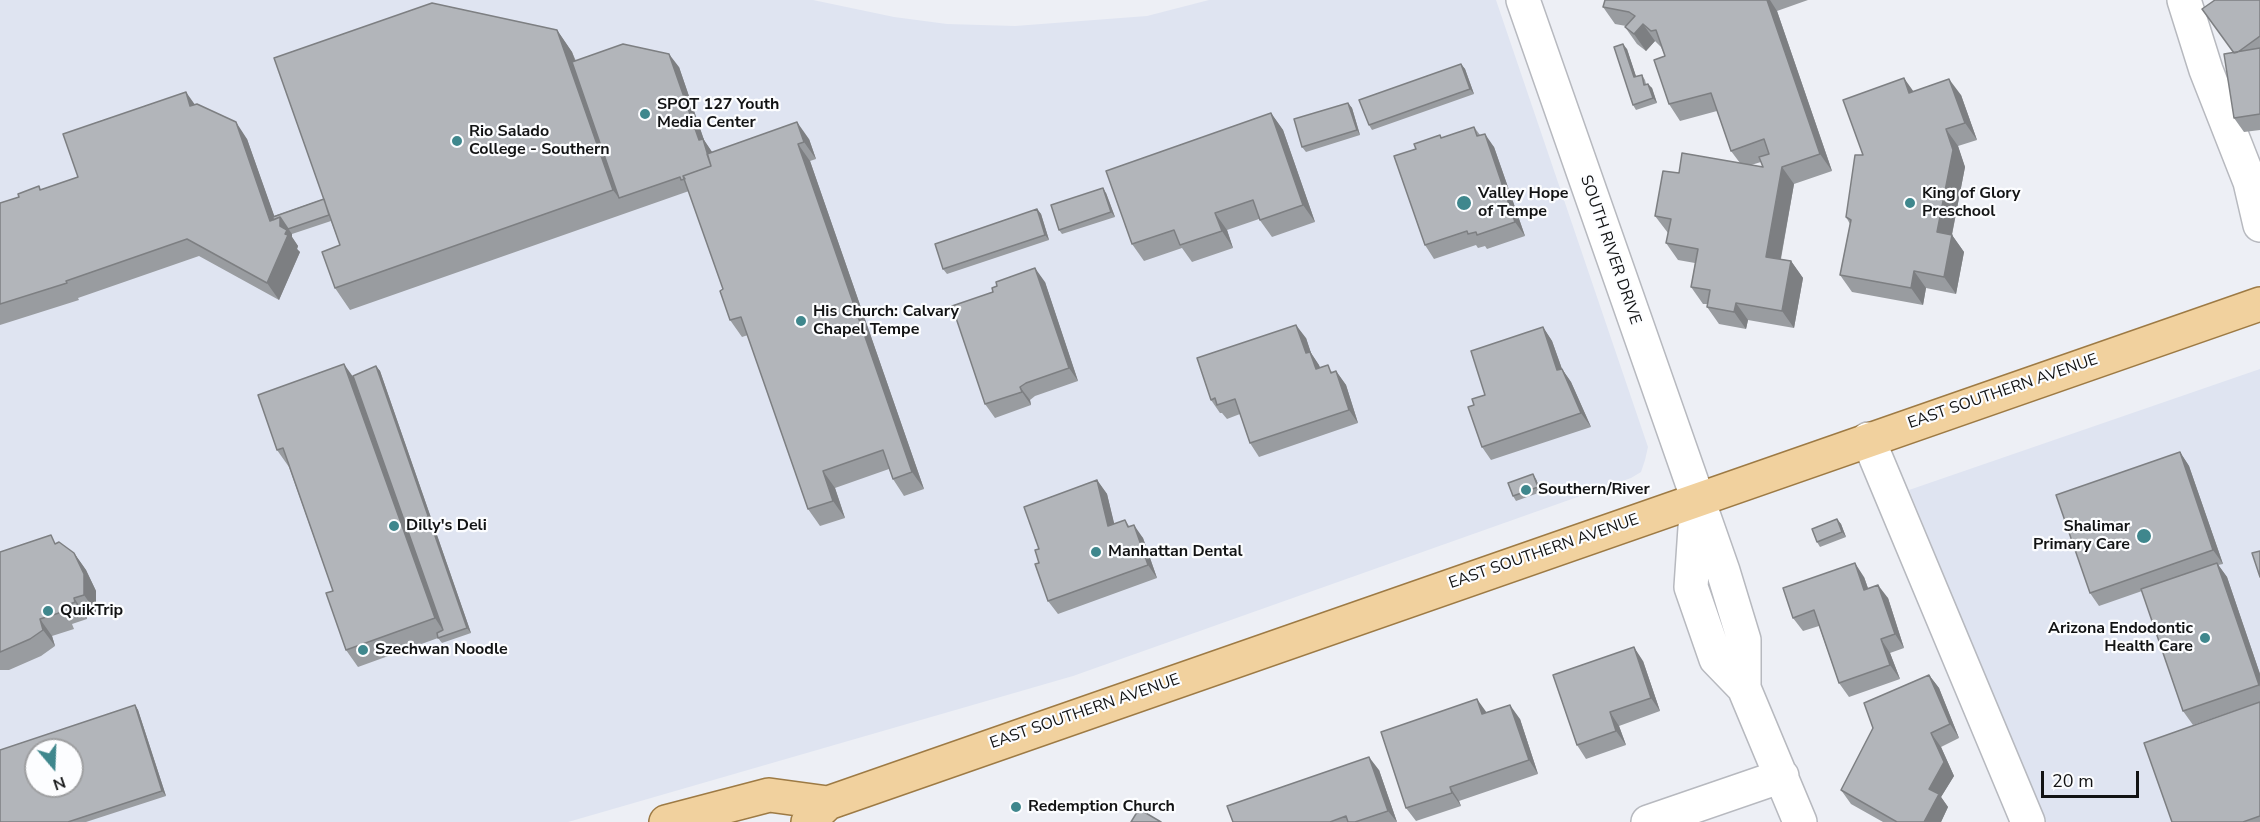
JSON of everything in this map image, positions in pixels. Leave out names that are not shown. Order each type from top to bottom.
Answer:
[{"type":"main road","name":"EAST SOUTHERN AVENUE","points":[[666,822],[769,795],[818,812],[1868,439],[2260,304]]},
{"type":"main road","points":[[723,822],[769,795]]},
{"type":"street","name":"SOUTH RIVER DRIVE","points":[[1523,0],[1744,640],[1744,688],[1800,822]]},
{"type":"street","points":[[2184,0],[2212,88],[2250,182],[2260,225]]},
{"type":"street","points":[[1868,439],[2028,822]]},
{"type":"street","points":[[1648,822],[1782,776]]},
{"type":"shaded area","points":[[0,0],[813,0],[894,17],[947,24],[1015,26],[1147,16],[1209,0],[1496,0],[1648,447],[1641,472],[1631,478],[1073,676],[568,822],[0,822]]},
{"type":"shaded area","points":[[2260,369],[2260,822],[2045,822],[1909,490]]},
{"type":"building","points":[[1605,0],[1767,0],[1820,154],[1782,167],[1766,257],[1791,261],[1782,311],[1736,303],[1734,312],[1707,307],[1710,290],[1691,287],[1698,249],[1666,243],[1671,219],[1655,216],[1663,171],[1679,173],[1682,153],[1763,167],[1759,157],[1769,154],[1764,139],[1731,151],[1711,93],[1669,104],[1654,60],[1665,56],[1656,30],[1651,31],[1643,24],[1634,34],[1625,27],[1635,16],[1629,12],[1603,7]]},
{"type":"building","points":[[2215,0],[2260,0],[2260,36],[2234,53],[2202,9]]},
{"type":"building","name":"Rio Salado College - Southern","points":[[432,3],[557,30],[613,190],[335,288],[322,252],[340,245],[274,58]]},
{"type":"building","name":"SPOT 127 Youth Media Center","points":[[623,44],[669,54],[699,140],[703,139],[711,166],[683,176],[685,179],[681,180],[680,177],[619,198],[572,62]]},
{"type":"building","points":[[1623,44],[1634,77],[1642,75],[1644,85],[1648,84],[1653,98],[1633,105],[1614,47]]},
{"type":"building","points":[[2260,48],[2260,114],[2234,118],[2224,54]]},
{"type":"building","points":[[1461,64],[1470,89],[1369,125],[1359,100]]},
{"type":"building","name":"King of Glory Preschool","points":[[1904,78],[1909,93],[1949,79],[1965,123],[1946,129],[1953,150],[1937,232],[1952,235],[1944,277],[1914,271],[1911,288],[1840,275],[1851,220],[1846,217],[1855,155],[1863,155],[1843,100]]},
{"type":"building","points":[[186,92],[190,106],[197,104],[236,122],[270,221],[280,217],[280,226],[287,230],[285,234],[288,235],[267,283],[187,239],[66,281],[67,283],[0,304],[0,203],[19,197],[18,194],[39,186],[40,190],[78,177],[63,134]]},
{"type":"building","points":[[1348,103],[1357,130],[1302,147],[1294,119]]},
{"type":"building","points":[[1271,113],[1303,205],[1260,220],[1253,200],[1215,213],[1222,231],[1180,245],[1174,230],[1132,244],[1106,171]]},
{"type":"building","name":"His Church: Calvary Chapel Tempe","points":[[797,122],[804,142],[798,144],[912,472],[893,479],[883,450],[823,471],[833,501],[808,509],[741,317],[730,320],[720,291],[723,289],[683,176],[711,166],[707,154]]},
{"type":"building","name":"Valley Hope of Tempe","points":[[1474,127],[1477,136],[1485,134],[1515,222],[1477,235],[1476,232],[1468,234],[1467,231],[1425,245],[1394,156],[1416,149],[1414,144]]},
{"type":"building","points":[[1103,188],[1111,212],[1059,230],[1051,205]]},
{"type":"building","points":[[324,199],[329,215],[288,229],[280,217],[273,220],[273,217]]},
{"type":"building","points":[[1037,209],[1045,235],[943,269],[935,244]]},
{"type":"building","points":[[1035,268],[1069,368],[1026,383],[1020,387],[1022,392],[985,404],[952,306],[993,292],[992,288],[997,286],[996,282]]},
{"type":"building","points":[[1296,325],[1306,353],[1310,352],[1316,369],[1328,365],[1331,373],[1336,371],[1349,410],[1250,443],[1235,399],[1217,405],[1215,398],[1211,400],[1197,358]]},
{"type":"building","points":[[1543,327],[1557,370],[1562,369],[1581,413],[1482,447],[1468,407],[1474,405],[1472,399],[1485,395],[1471,351]]},
{"type":"building","points":[[344,364],[435,618],[346,650],[326,593],[333,591],[283,448],[277,450],[258,395]]},
{"type":"building","points":[[376,366],[467,628],[438,638],[437,633],[443,630],[353,376]]},
{"type":"building","name":"Shalimar Primary Care","points":[[2180,452],[2213,550],[2090,593],[2056,495]]},
{"type":"building","points":[[1533,474],[1538,487],[1513,496],[1508,483]]},
{"type":"building","name":"Manhattan Dental","points":[[1097,480],[1108,526],[1125,520],[1128,527],[1134,525],[1148,565],[1048,601],[1035,564],[1039,563],[1035,550],[1039,549],[1024,507]]},
{"type":"building","points":[[1837,519],[1842,532],[1817,542],[1812,529]]},
{"type":"building","name":"QuikTrip","points":[[51,535],[55,544],[59,542],[74,553],[84,574],[84,595],[74,598],[75,602],[60,608],[62,612],[40,619],[43,630],[30,639],[0,652],[0,552]]},
{"type":"building","points":[[2260,551],[2260,577],[2252,553]]},
{"type":"building","points":[[1855,563],[1864,590],[1878,585],[1895,634],[1881,639],[1890,665],[1839,683],[1814,610],[1793,618],[1783,588]]},
{"type":"building","name":"Arizona Endodontic Health Care","points":[[2217,563],[2259,685],[2183,711],[2141,589]]},
{"type":"building","points":[[1634,647],[1651,698],[1610,712],[1616,731],[1577,745],[1553,675]]},
{"type":"building","points":[[1929,675],[1950,724],[1931,733],[1944,762],[1929,789],[1939,794],[1924,822],[1897,822],[1841,790],[1873,728],[1864,703]]},
{"type":"building","points":[[1477,699],[1482,714],[1510,705],[1529,760],[1450,787],[1452,793],[1406,808],[1381,732]]},
{"type":"building","points":[[2260,702],[2260,816],[2243,822],[2172,822],[2144,743]]},
{"type":"building","points":[[135,705],[162,791],[68,822],[0,822],[0,750],[24,742],[24,798],[84,798],[84,738],[36,738]]},
{"type":"building","points":[[1369,757],[1388,811],[1355,822],[1348,822],[1346,816],[1330,822],[1233,822],[1227,806]]},
{"type":"building","points":[[1139,809],[1161,822],[1131,822]]},
{"type":"place","name":"SPOT 127 Youth Media Center","points":[[645,114]]},
{"type":"place","name":"Rio Salado College - Southern","points":[[457,141]]},
{"type":"place","name":"Valley Hope of Tempe","points":[[1464,203]]},
{"type":"place","name":"King of Glory Preschool","points":[[1910,203]]},
{"type":"place","name":"His Church: Calvary Chapel Tempe","points":[[801,321]]},
{"type":"place","name":"Southern/River","points":[[1526,490]]},
{"type":"place","name":"Dilly's Deli","points":[[394,526]]},
{"type":"place","name":"Shalimar Primary Care","points":[[2144,536]]},
{"type":"place","name":"Manhattan Dental","points":[[1096,552]]},
{"type":"place","name":"QuikTrip","points":[[48,611]]},
{"type":"place","name":"Arizona Endodontic Health Care","points":[[2205,638]]},
{"type":"place","name":"Szechwan Noodle","points":[[363,650]]},
{"type":"place","name":"Redemption Church","points":[[1016,807]]}]
